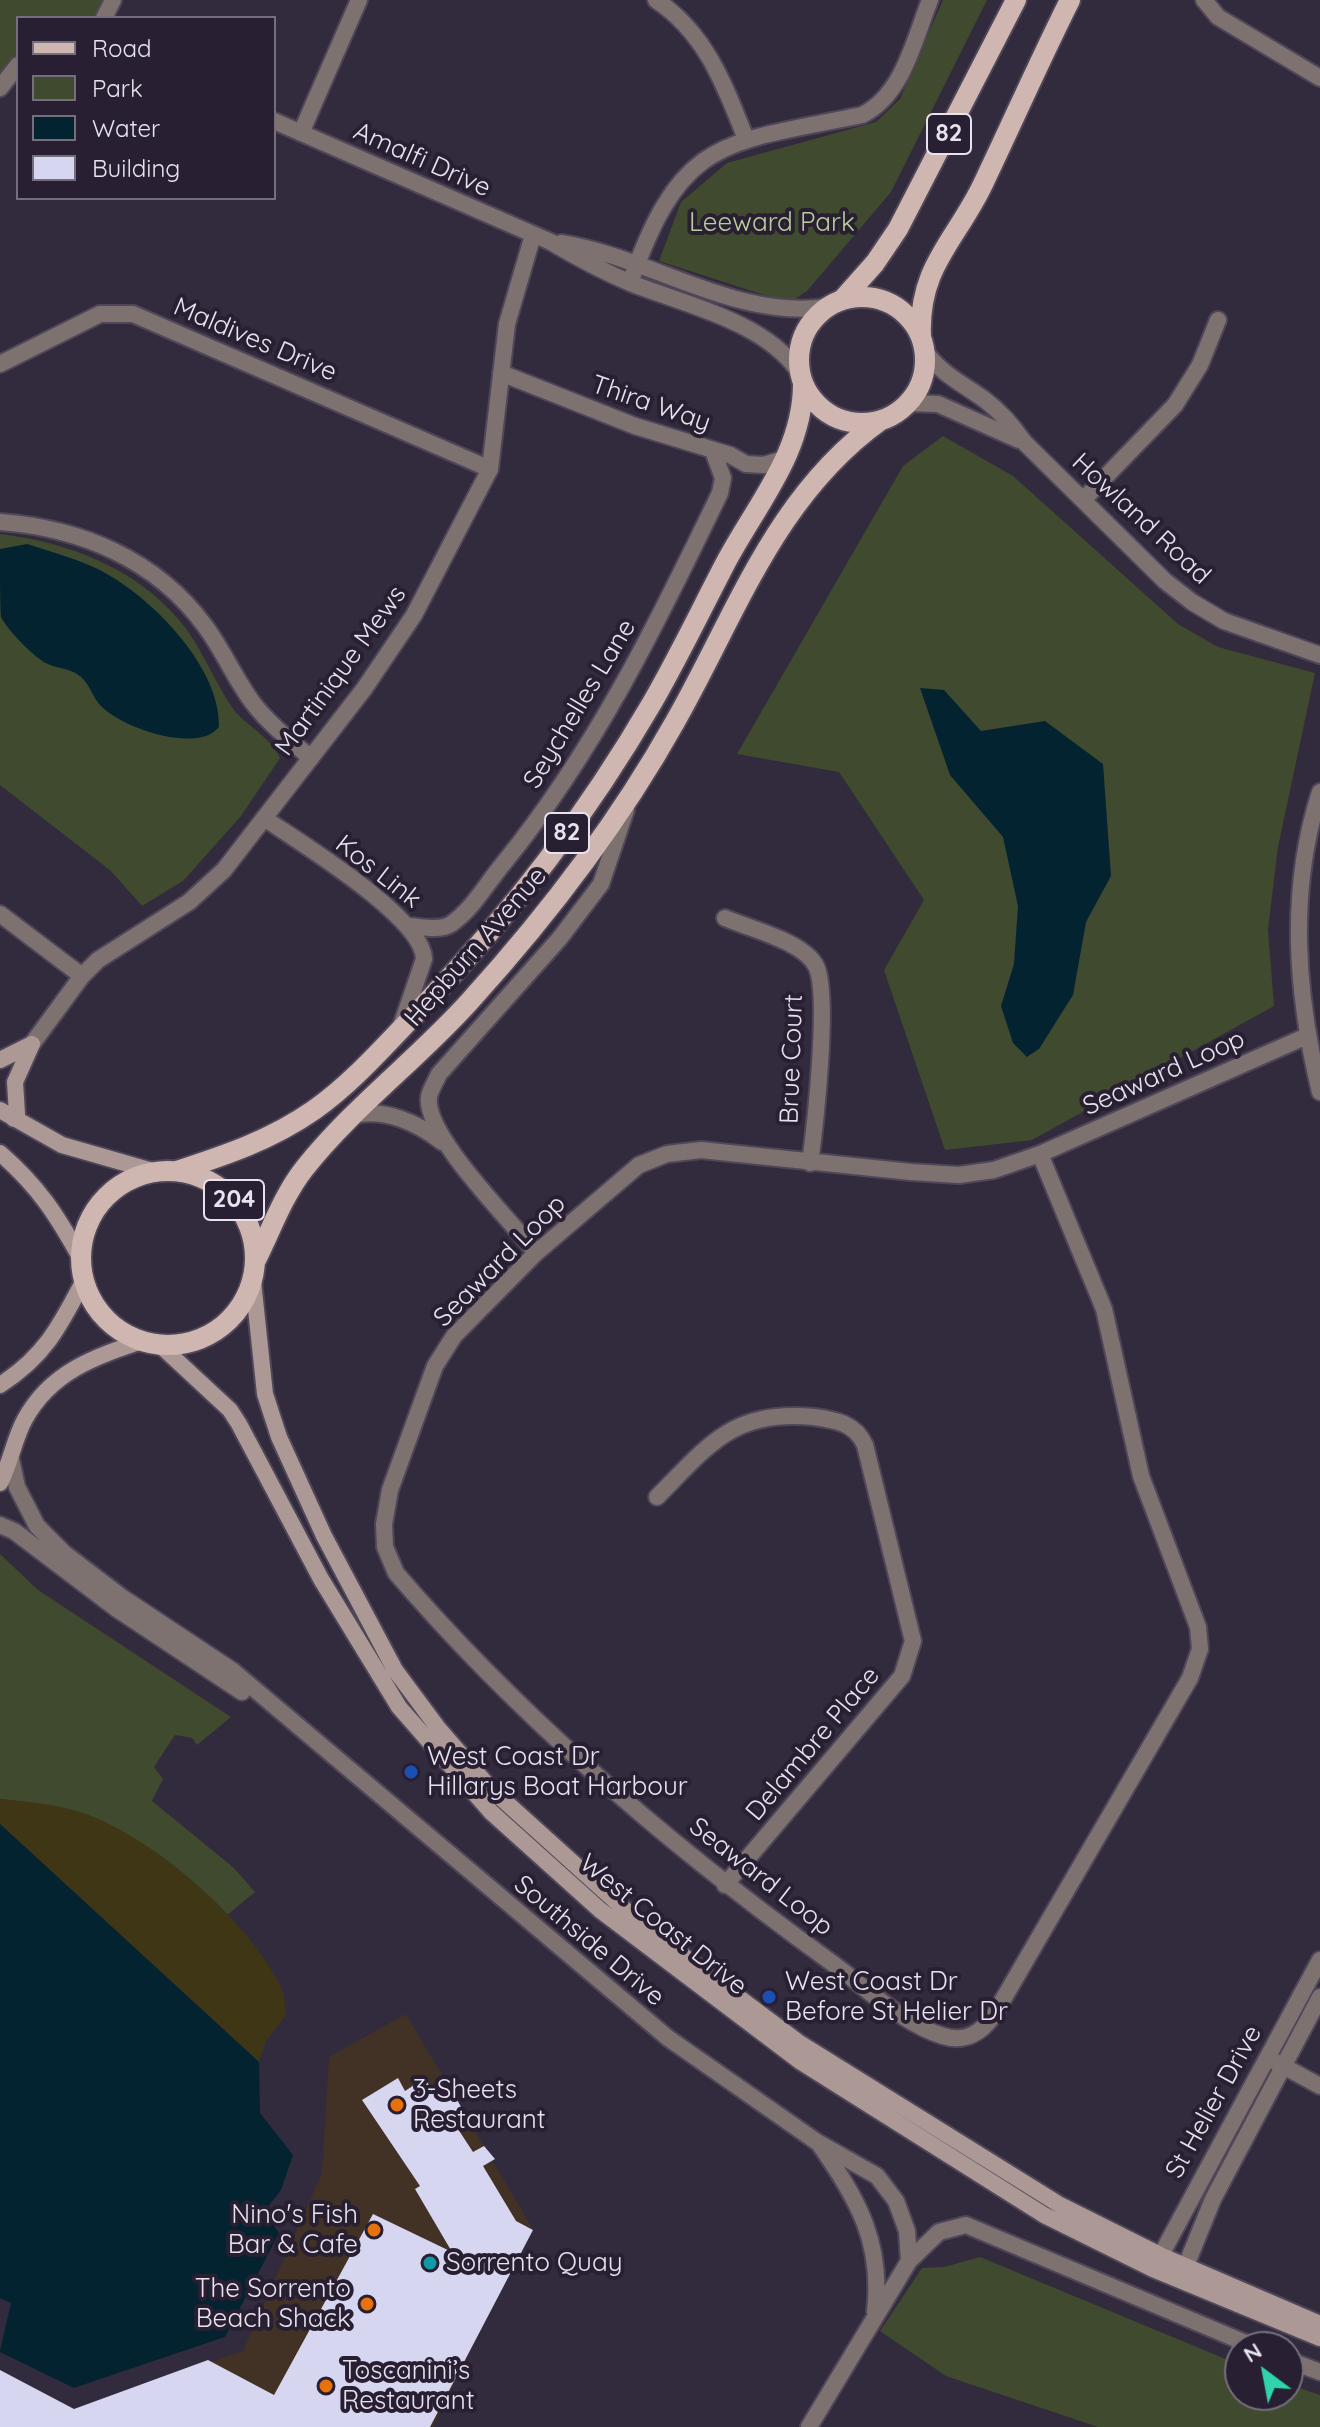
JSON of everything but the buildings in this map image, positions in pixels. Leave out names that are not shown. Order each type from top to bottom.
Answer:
[{"type":"main road","name":"82","points":[[801,378],[804,334],[875,263],[898,229],[1016,0]]},
{"type":"main road","name":"82","points":[[881,420],[907,403],[922,380],[920,308],[938,254],[983,185],[1070,0]]},
{"type":"main road","points":[[835,303],[870,297],[896,306],[907,314],[923,344]]},
{"type":"main road","points":[[801,378],[818,406],[841,420],[881,420]]},
{"type":"main road","name":"Hepburn Avenue","points":[[177,1171],[243,1150],[315,1109],[399,1031],[524,893],[587,806],[652,703],[748,519],[787,458],[801,414],[801,378]]},
{"type":"main road","name":"Hepburn Avenue","points":[[256,1260],[303,1170],[468,1003],[528,934],[633,789],[673,726],[784,517],[856,438],[881,420]]},
{"type":"main road","points":[[0,1060],[32,1044]]},
{"type":"main road","points":[[7,1115],[17,1114],[15,1082],[32,1044]]},
{"type":"main road","points":[[7,1115],[89,1155],[156,1172]]},
{"type":"main road","points":[[0,1153],[33,1182],[50,1203],[81,1259]]},
{"type":"main road","name":"82","points":[[151,1343],[116,1328],[96,1307],[84,1280],[81,1259],[90,1218],[102,1201],[126,1182],[156,1172],[177,1171]]},
{"type":"main road","name":"204","points":[[177,1171],[208,1180],[234,1200],[251,1228],[256,1260]]},
{"type":"main road","name":"82","points":[[0,1483],[25,1418],[59,1378],[86,1360],[151,1343],[191,1343],[218,1330],[240,1308],[253,1281],[256,1260]]},
{"type":"main road","points":[[0,1385],[33,1362],[48,1345],[84,1280]]},
{"type":"main road","name":"West Coast Drive","points":[[253,1281],[265,1394],[279,1437],[324,1536],[395,1670],[438,1728],[490,1788],[642,1925],[798,2042],[1157,2262]]},
{"type":"main road","name":"West Coast Drive","points":[[151,1343],[230,1410],[321,1579],[399,1707],[491,1812],[600,1910],[801,2062],[1044,2215],[1183,2273],[1320,2338]]},
{"type":"main road","name":"West Coast Drive","points":[[1183,2273],[1320,2324]]},
{"type":"street","points":[[301,133],[359,0]]},
{"type":"street","points":[[656,0],[687,27],[721,73],[746,139]]},
{"type":"street","points":[[630,283],[648,236],[679,180],[714,152],[746,139],[862,115],[878,107],[898,79],[930,0]]},
{"type":"street","points":[[1204,0],[1218,17],[1320,78]]},
{"type":"street","points":[[0,88],[16,68]]},
{"type":"street","name":"Amalfi Drive","points":[[276,122],[551,242],[630,283],[729,321],[785,353],[801,378]]},
{"type":"street","name":"Martinique Mews","points":[[32,1044],[82,976],[117,946],[207,888],[311,758],[414,615],[490,469],[507,324],[533,235]]},
{"type":"street","name":"Amalfi Drive","points":[[551,242],[597,249],[750,302],[801,311],[835,303]]},
{"type":"street","name":"Maldives Drive","points":[[0,364],[100,314],[133,314],[490,469]]},
{"type":"street","points":[[1083,500],[1175,405],[1200,365],[1218,320]]},
{"type":"street","name":"Howland Road","points":[[923,344],[937,369],[1008,420],[1024,442],[1165,581],[1224,621],[1320,655]]},
{"type":"street","name":"Thira Way","points":[[501,373],[635,426],[755,466],[787,458]]},
{"type":"street","name":"Howland Road","points":[[907,403],[938,404],[1024,442]]},
{"type":"street","name":"Seychelles Lane","points":[[410,926],[445,927],[460,916],[525,837],[611,711],[649,641],[720,493],[723,478],[713,451]]},
{"type":"street","points":[[0,522],[67,532],[113,549],[141,565],[204,625],[260,711],[311,758]]},
{"type":"street","points":[[536,1253],[450,1148],[434,1120],[429,1098],[439,1074],[560,938],[601,884],[633,789]]},
{"type":"street","points":[[1320,792],[1303,866],[1297,925],[1307,1036],[1320,1092]]},
{"type":"street","name":"Kos Link","points":[[264,818],[355,881],[410,926],[424,959],[399,1031]]},
{"type":"street","points":[[0,914],[82,976]]},
{"type":"street","name":"Brue Court","points":[[725,918],[792,943],[815,965],[822,994],[810,1163]]},
{"type":"street","name":"Seaward Loop","points":[[1040,1154],[1104,1309],[1141,1476],[1198,1627],[1200,1649],[1195,1666],[994,2015],[985,2028],[970,2038],[944,2036],[915,2023],[725,1885],[524,1709],[396,1573],[385,1547],[384,1524],[390,1490],[435,1366],[454,1336],[536,1253],[639,1165],[667,1154],[701,1150],[810,1163],[959,1175],[994,1170],[1040,1154],[1307,1036]]},
{"type":"street","points":[[354,1115],[374,1110],[424,1128],[450,1148]]},
{"type":"street","name":"Delambre Place","points":[[657,1497],[720,1434],[744,1422],[766,1416],[800,1416],[850,1425],[865,1445],[913,1641],[902,1676],[725,1885]]},
{"type":"street","name":"Southside Drive","points":[[11,1459],[17,1487],[37,1526],[64,1553],[123,1598],[233,1671],[339,1764],[668,2038],[817,2142],[877,2176],[896,2201],[907,2231],[909,2261],[809,2427]]},
{"type":"street","name":"Southside Drive","points":[[0,1525],[14,1531],[117,1609],[228,1681],[339,1764]]},
{"type":"street","name":"St Helier Drive","points":[[1157,2262],[1265,2056],[1320,1960]]},
{"type":"street","name":"St Helier Drive","points":[[1183,2273],[1233,2160],[1320,1997]]},
{"type":"street","points":[[1265,2056],[1320,2086]]},
{"type":"street","name":"Southside Drive","points":[[817,2142],[847,2186],[868,2229],[877,2264],[874,2317]]},
{"type":"street","points":[[909,2261],[939,2232],[966,2225],[1224,2334]]},
{"type":"shaded area","name":"Sorrento Quay","points":[[406,2014],[531,2226],[433,2427],[0,2427],[0,2371],[74,2409],[243,2351],[322,2173],[329,2057]]},
{"type":"green space","points":[[0,0],[113,0],[105,16],[16,16],[16,68],[0,88]]},
{"type":"green space","name":"Leeward Park","points":[[943,0],[987,0],[891,192],[807,291],[789,303],[659,261],[681,202],[727,163],[876,122],[900,99]]},
{"type":"green space","points":[[943,436],[1013,476],[1178,624],[1218,647],[1315,673],[1278,847],[1268,929],[1274,1006],[1032,1140],[945,1150],[884,970],[924,900],[839,772],[737,754],[903,466]]},
{"type":"green space","points":[[0,534],[79,552],[104,563],[149,591],[187,630],[234,710],[271,744],[280,758],[241,816],[183,881],[142,906],[111,871],[0,785]]},
{"type":"green space","points":[[0,1554],[38,1590],[231,1717],[197,1745],[192,1738],[175,1735],[154,1767],[163,1779],[152,1801],[234,1868],[255,1892],[226,1916],[177,1869],[125,1834],[67,1811],[0,1799]]},
{"type":"green space","points":[[980,2257],[1224,2358],[1224,2411],[1304,2411],[1304,2390],[1320,2395],[1320,2427],[1098,2427],[946,2376],[880,2331],[922,2268],[944,2267]]},
{"type":"sand","points":[[0,1799],[73,1810],[96,1818],[175,1866],[225,1911],[265,1960],[284,1996],[286,2015],[266,2041],[259,2062],[0,1824]]},
{"type":"water","points":[[27,544],[98,569],[126,586],[164,619],[197,660],[209,682],[217,705],[219,727],[209,735],[195,738],[178,738],[143,730],[102,707],[77,674],[48,664],[29,650],[4,622],[0,603],[0,549]]},
{"type":"water","points":[[920,688],[944,690],[981,731],[1045,721],[1103,764],[1111,876],[1086,922],[1073,995],[1039,1049],[1027,1057],[1013,1043],[1001,1006],[1014,964],[1018,906],[1003,837],[950,775]]},
{"type":"water","points":[[0,1824],[259,2062],[260,2113],[293,2155],[281,2190],[264,2212],[279,2233],[225,2337],[74,2388],[0,2360],[0,2327],[11,2304],[0,2298]]},
{"type":"pier","points":[[0,2298],[11,2303],[0,2351],[0,2317],[6,2305]]},
{"type":"pier","points":[[225,2337],[223,2343],[74,2392],[0,2365],[0,2352],[74,2388]]},
{"type":"place","name":"West Coast Dr Hillarys Boat Harbour","points":[[411,1772]]},
{"type":"place","name":"West Coast Dr Before St Helier Dr","points":[[769,1997]]},
{"type":"place","name":"3-Sheets Restaurant","points":[[397,2105]]},
{"type":"place","name":"Nino's Fish Bar & Cafe","points":[[374,2230]]},
{"type":"place","name":"Sorrento Quay","points":[[430,2263]]},
{"type":"place","name":"The Sorrento Beach Shack","points":[[367,2304]]},
{"type":"place","name":"Toscanini’s Restaurant","points":[[326,2386]]}]
